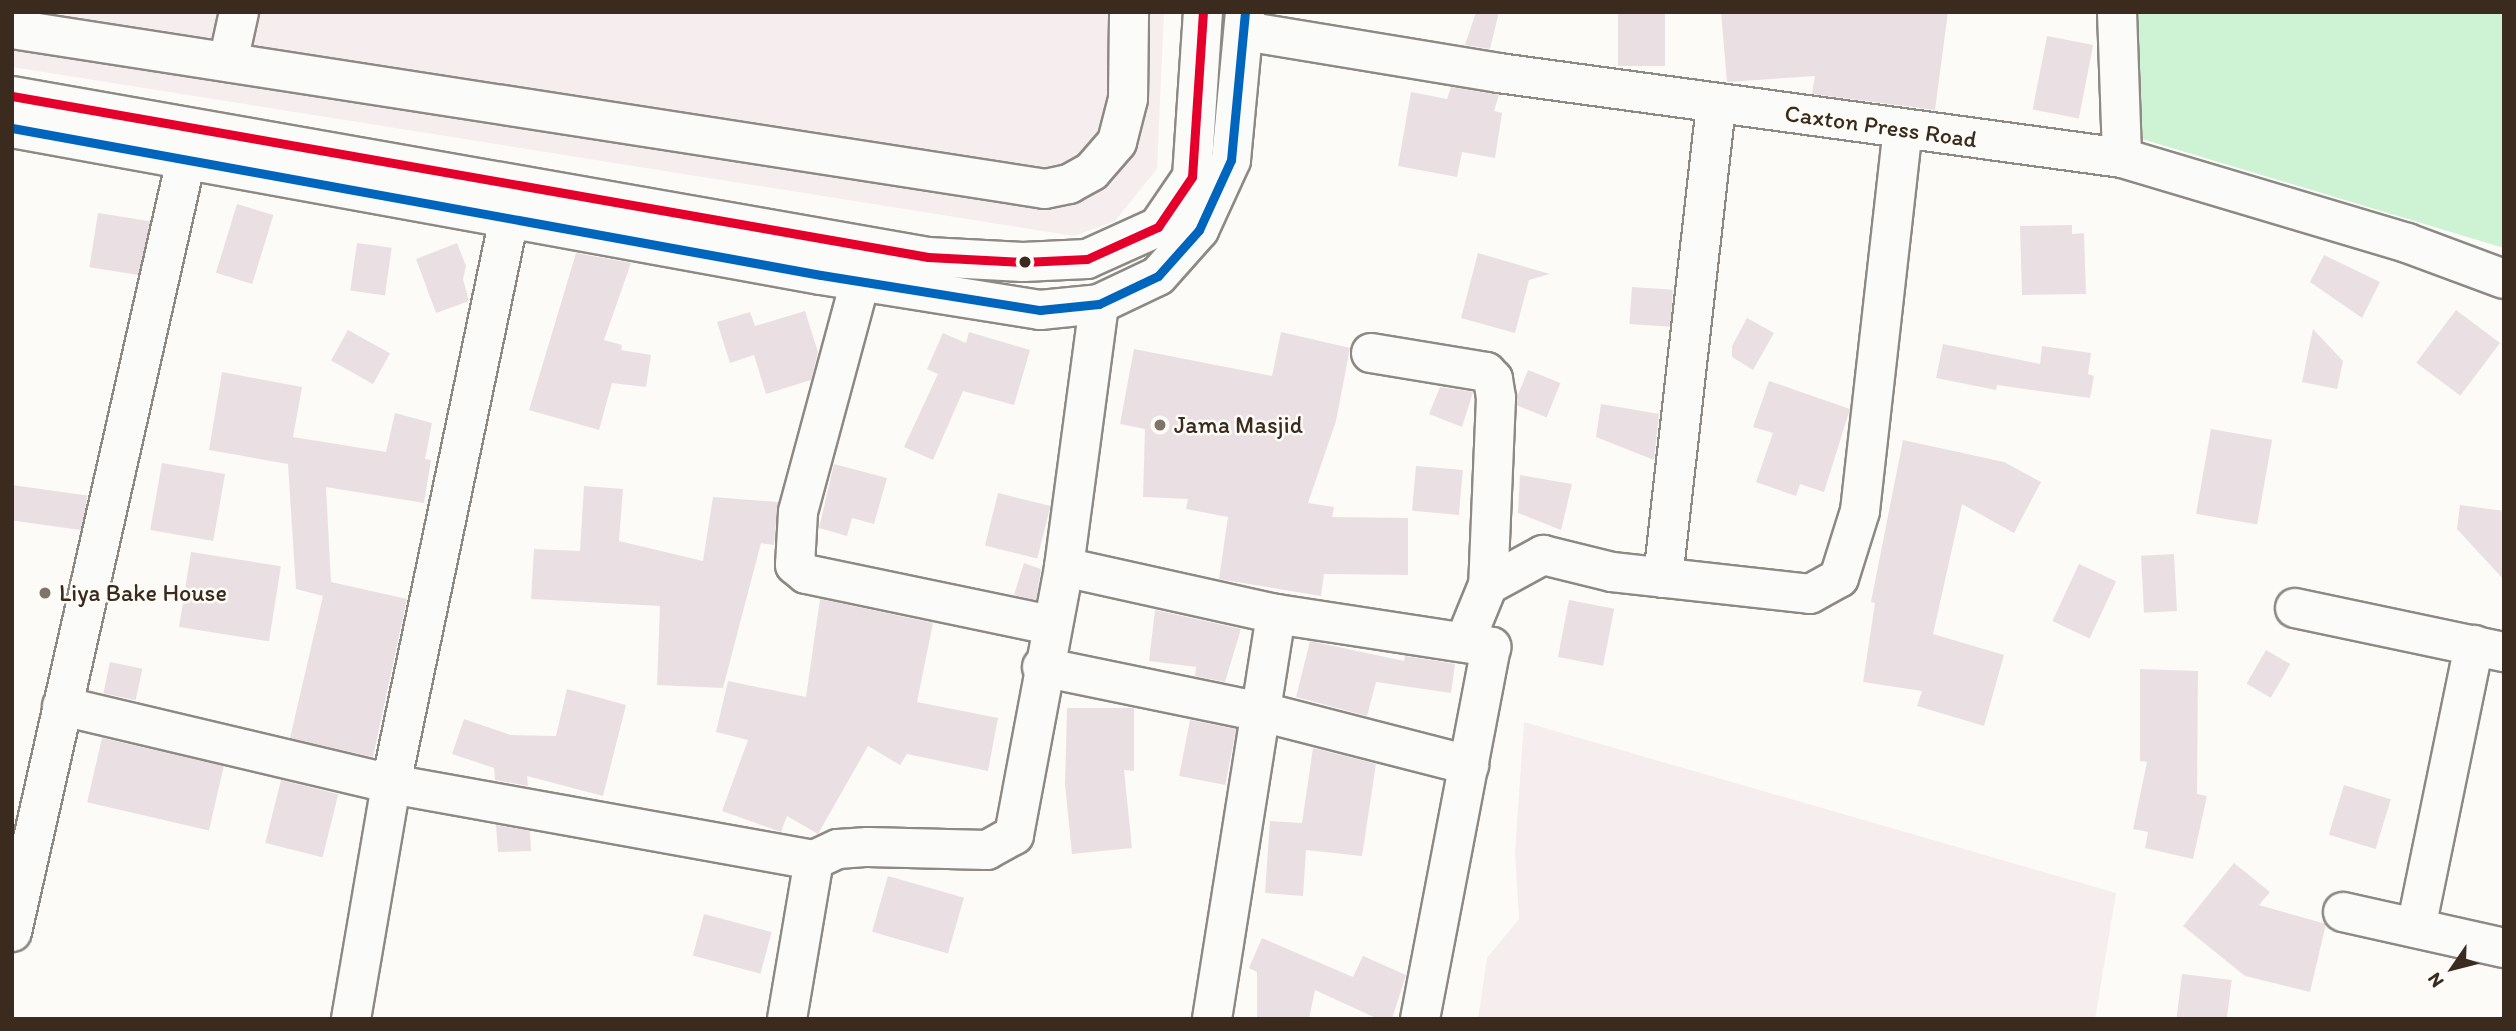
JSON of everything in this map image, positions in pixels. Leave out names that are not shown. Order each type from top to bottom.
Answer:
[{"type":"street","points":[[228,62],[239,12]]},
{"type":"street","points":[[12,29],[1045,189],[1069,184],[1092,171],[1117,142],[1128,99],[1129,12]]},
{"type":"street","points":[[12,96],[928,257],[1023,262],[1087,259],[1158,226],[1192,177],[1203,12]]},
{"type":"street","points":[[2117,12],[2122,159]]},
{"type":"street","points":[[12,128],[860,282],[1040,310],[1099,304],[1158,276],[1199,230],[1231,160],[1245,22]]},
{"type":"street","name":"Caxton Press Road","points":[[1245,22],[1716,103],[2122,159],[2407,243],[2504,279]]},
{"type":"street","points":[[1662,578],[1716,103]]},
{"type":"street","points":[[1488,585],[1543,555],[1612,572],[1810,594],[1839,578],[1860,511],[1903,130]]},
{"type":"street","points":[[12,932],[186,160]]},
{"type":"street","points":[[351,1019],[391,784],[509,218]]},
{"type":"street","points":[[860,282],[798,512],[795,565],[806,574],[1050,625]]},
{"type":"street","points":[[62,706],[391,784],[814,860],[838,849],[868,847],[988,850],[1014,835],[1042,667],[1064,567],[1099,304]]},
{"type":"street","points":[[1371,353],[1486,372],[1493,379],[1496,398],[1488,585],[1465,641],[1491,647]]},
{"type":"street","points":[[1064,567],[1276,614],[1491,647]]},
{"type":"street","points":[[2295,608],[2489,648],[2416,928]]},
{"type":"street","points":[[1212,1019],[1276,614]]},
{"type":"street","points":[[1420,1019],[1491,647]]},
{"type":"street","points":[[1042,667],[1262,712],[1469,765]]},
{"type":"street","points":[[787,1019],[814,860]]},
{"type":"street","points":[[2343,912],[2504,948]]},
{"type":"shaded area","points":[[12,12],[1164,12],[1157,169],[1115,221],[1074,236],[12,67]]},
{"type":"shaded area","points":[[1524,722],[2116,893],[2095,1019],[1478,1019],[1487,958],[1519,919],[1515,852]]},
{"type":"green space","points":[[2133,12],[2504,12],[2504,248],[2132,136]]},
{"type":"building","points":[[1476,12],[1499,12],[1490,49],[1465,45]]},
{"type":"building","points":[[1618,12],[1665,12],[1665,66],[1618,66]]},
{"type":"building","points":[[1721,12],[1948,12],[1935,110],[1812,94],[1815,76],[1727,82]]},
{"type":"building","points":[[2047,36],[2093,45],[2079,119],[2033,110]]},
{"type":"building","points":[[1451,87],[1499,95],[1494,111],[1502,113],[1495,158],[1462,152],[1457,177],[1398,166],[1411,92],[1447,99]]},
{"type":"building","points":[[237,204],[273,215],[252,284],[216,273]]},
{"type":"building","points":[[98,213],[150,221],[142,276],[89,267]]},
{"type":"building","points":[[2072,225],[2072,234],[2084,233],[2086,294],[2022,295],[2020,226]]},
{"type":"building","points":[[357,243],[392,248],[385,295],[350,291]]},
{"type":"building","points":[[457,243],[466,266],[463,279],[469,301],[436,313],[416,259]]},
{"type":"building","points":[[576,253],[631,263],[604,340],[622,345],[621,350],[651,355],[646,387],[612,383],[599,430],[529,410]]},
{"type":"building","points":[[1478,253],[1550,274],[1529,280],[1515,333],[1461,318]]},
{"type":"building","points":[[2324,255],[2380,282],[2362,318],[2310,282]]},
{"type":"building","points":[[1632,287],[1673,290],[1670,327],[1629,324]]},
{"type":"building","points":[[2456,310],[2500,343],[2460,396],[2416,363]]},
{"type":"building","points":[[805,311],[818,352],[811,380],[766,394],[754,355],[730,363],[717,322],[750,312],[755,326]]},
{"type":"building","points":[[1747,318],[1774,333],[1753,370],[1732,357],[1732,346]]},
{"type":"building","points":[[2313,329],[2343,361],[2337,389],[2302,382]]},
{"type":"building","points":[[348,330],[390,353],[373,384],[331,361]]},
{"type":"building","points":[[969,332],[1030,350],[1014,405],[963,391],[933,460],[904,447],[938,374],[927,369],[943,333],[966,343]]},
{"type":"building","points":[[1281,332],[1350,348],[1336,421],[1308,503],[1334,507],[1332,517],[1408,518],[1408,575],[1324,574],[1321,596],[1219,579],[1228,517],[1186,509],[1188,499],[1143,497],[1145,429],[1120,424],[1134,349],[1272,376]]},
{"type":"building","points":[[1943,344],[2040,364],[2042,346],[2091,353],[2088,374],[2094,376],[2090,398],[1997,385],[1996,390],[1936,378]]},
{"type":"building","points":[[1528,370],[1560,383],[1547,417],[1514,404]]},
{"type":"building","points":[[222,372],[302,387],[293,437],[386,452],[395,413],[432,423],[425,459],[431,460],[424,503],[326,487],[331,582],[407,599],[373,757],[290,738],[323,596],[296,589],[288,464],[209,450]]},
{"type":"building","points":[[1769,381],[1850,409],[1824,492],[1800,484],[1796,496],[1756,482],[1773,433],[1753,427]]},
{"type":"building","points":[[1440,387],[1473,392],[1462,427],[1429,414]]},
{"type":"building","points":[[1601,404],[1659,414],[1654,460],[1596,437]]},
{"type":"building","points":[[2211,429],[2272,440],[2257,524],[2196,514]]},
{"type":"building","points":[[1903,440],[2004,462],[2041,482],[2014,533],[1962,504],[1933,634],[2004,655],[1984,726],[1917,706],[1922,691],[1863,682],[1875,603],[1871,602]]},
{"type":"building","points":[[162,463],[225,474],[213,541],[150,530]]},
{"type":"building","points":[[834,464],[887,478],[874,524],[852,518],[847,536],[819,528]]},
{"type":"building","points":[[1416,466],[1463,470],[1459,515],[1412,511]]},
{"type":"building","points":[[1520,475],[1572,484],[1561,530],[1518,513]]},
{"type":"building","points":[[12,485],[87,496],[82,530],[12,520]]},
{"type":"building","points":[[584,486],[623,489],[619,541],[703,561],[713,497],[778,502],[774,545],[761,543],[723,688],[657,685],[660,606],[531,599],[534,549],[580,551]]},
{"type":"building","points":[[998,493],[1050,506],[1037,558],[985,545]]},
{"type":"building","points":[[2460,505],[2504,511],[2504,580],[2457,529]]},
{"type":"building","points":[[191,552],[281,566],[269,641],[179,627]]},
{"type":"building","points":[[2174,554],[2177,611],[2144,613],[2141,556]]},
{"type":"building","points":[[1024,563],[1041,569],[1036,600],[1014,595]]},
{"type":"building","points":[[2079,564],[2116,581],[2090,638],[2052,621]]},
{"type":"building","points":[[820,599],[933,623],[917,702],[998,718],[988,771],[907,754],[900,765],[868,746],[818,834],[787,816],[781,832],[722,811],[748,740],[716,732],[728,681],[806,697]]},
{"type":"building","points":[[1569,600],[1614,609],[1603,666],[1558,657]]},
{"type":"building","points":[[1155,610],[1241,629],[1225,682],[1195,676],[1196,667],[1149,661]]},
{"type":"building","points":[[1310,641],[1404,661],[1405,656],[1455,664],[1451,693],[1376,682],[1367,716],[1296,697]]},
{"type":"building","points":[[2266,650],[2290,664],[2271,698],[2246,684]]},
{"type":"building","points":[[110,662],[142,669],[136,700],[103,693]]},
{"type":"building","points":[[2140,669],[2198,671],[2197,794],[2207,796],[2193,859],[2145,848],[2148,832],[2133,829],[2147,762],[2140,761]]},
{"type":"building","points":[[567,689],[626,705],[603,796],[527,776],[528,786],[495,780],[494,768],[452,754],[464,719],[511,735],[556,736]]},
{"type":"building","points":[[1067,708],[1134,708],[1134,771],[1124,770],[1132,848],[1072,854],[1065,784]]},
{"type":"building","points":[[1190,720],[1236,729],[1225,785],[1179,776]]},
{"type":"building","points":[[102,738],[224,766],[209,830],[87,802]]},
{"type":"building","points":[[1313,748],[1376,764],[1362,856],[1306,850],[1303,896],[1265,893],[1270,821],[1302,823]]},
{"type":"building","points":[[281,780],[338,794],[323,857],[265,843]]},
{"type":"building","points":[[2344,785],[2391,799],[2376,849],[2329,835]]},
{"type":"building","points":[[496,825],[530,831],[531,851],[498,852]]},
{"type":"building","points":[[2234,863],[2270,892],[2259,905],[2326,924],[2310,992],[2245,976],[2183,926]]},
{"type":"building","points":[[888,876],[964,898],[948,954],[872,932]]},
{"type":"building","points":[[704,914],[772,932],[760,974],[693,956]]},
{"type":"building","points":[[1262,938],[1353,977],[1363,956],[1406,975],[1392,1019],[1378,1019],[1315,990],[1309,1019],[1257,1019],[1257,972],[1249,968]]},
{"type":"building","points":[[2182,974],[2232,980],[2227,1019],[2177,1019]]},
{"type":"transit line","points":[[12,96],[928,257],[1023,262],[1087,259],[1158,227],[1192,177],[1203,12]]},
{"type":"transit line","points":[[12,128],[821,275],[1040,310],[1099,304],[1158,276],[1199,230],[1231,160],[1245,12]]},
{"type":"place","name":"Jama Masjid","points":[[1160,425]]},
{"type":"place","name":"Liya Bake House","points":[[45,593]]}]
